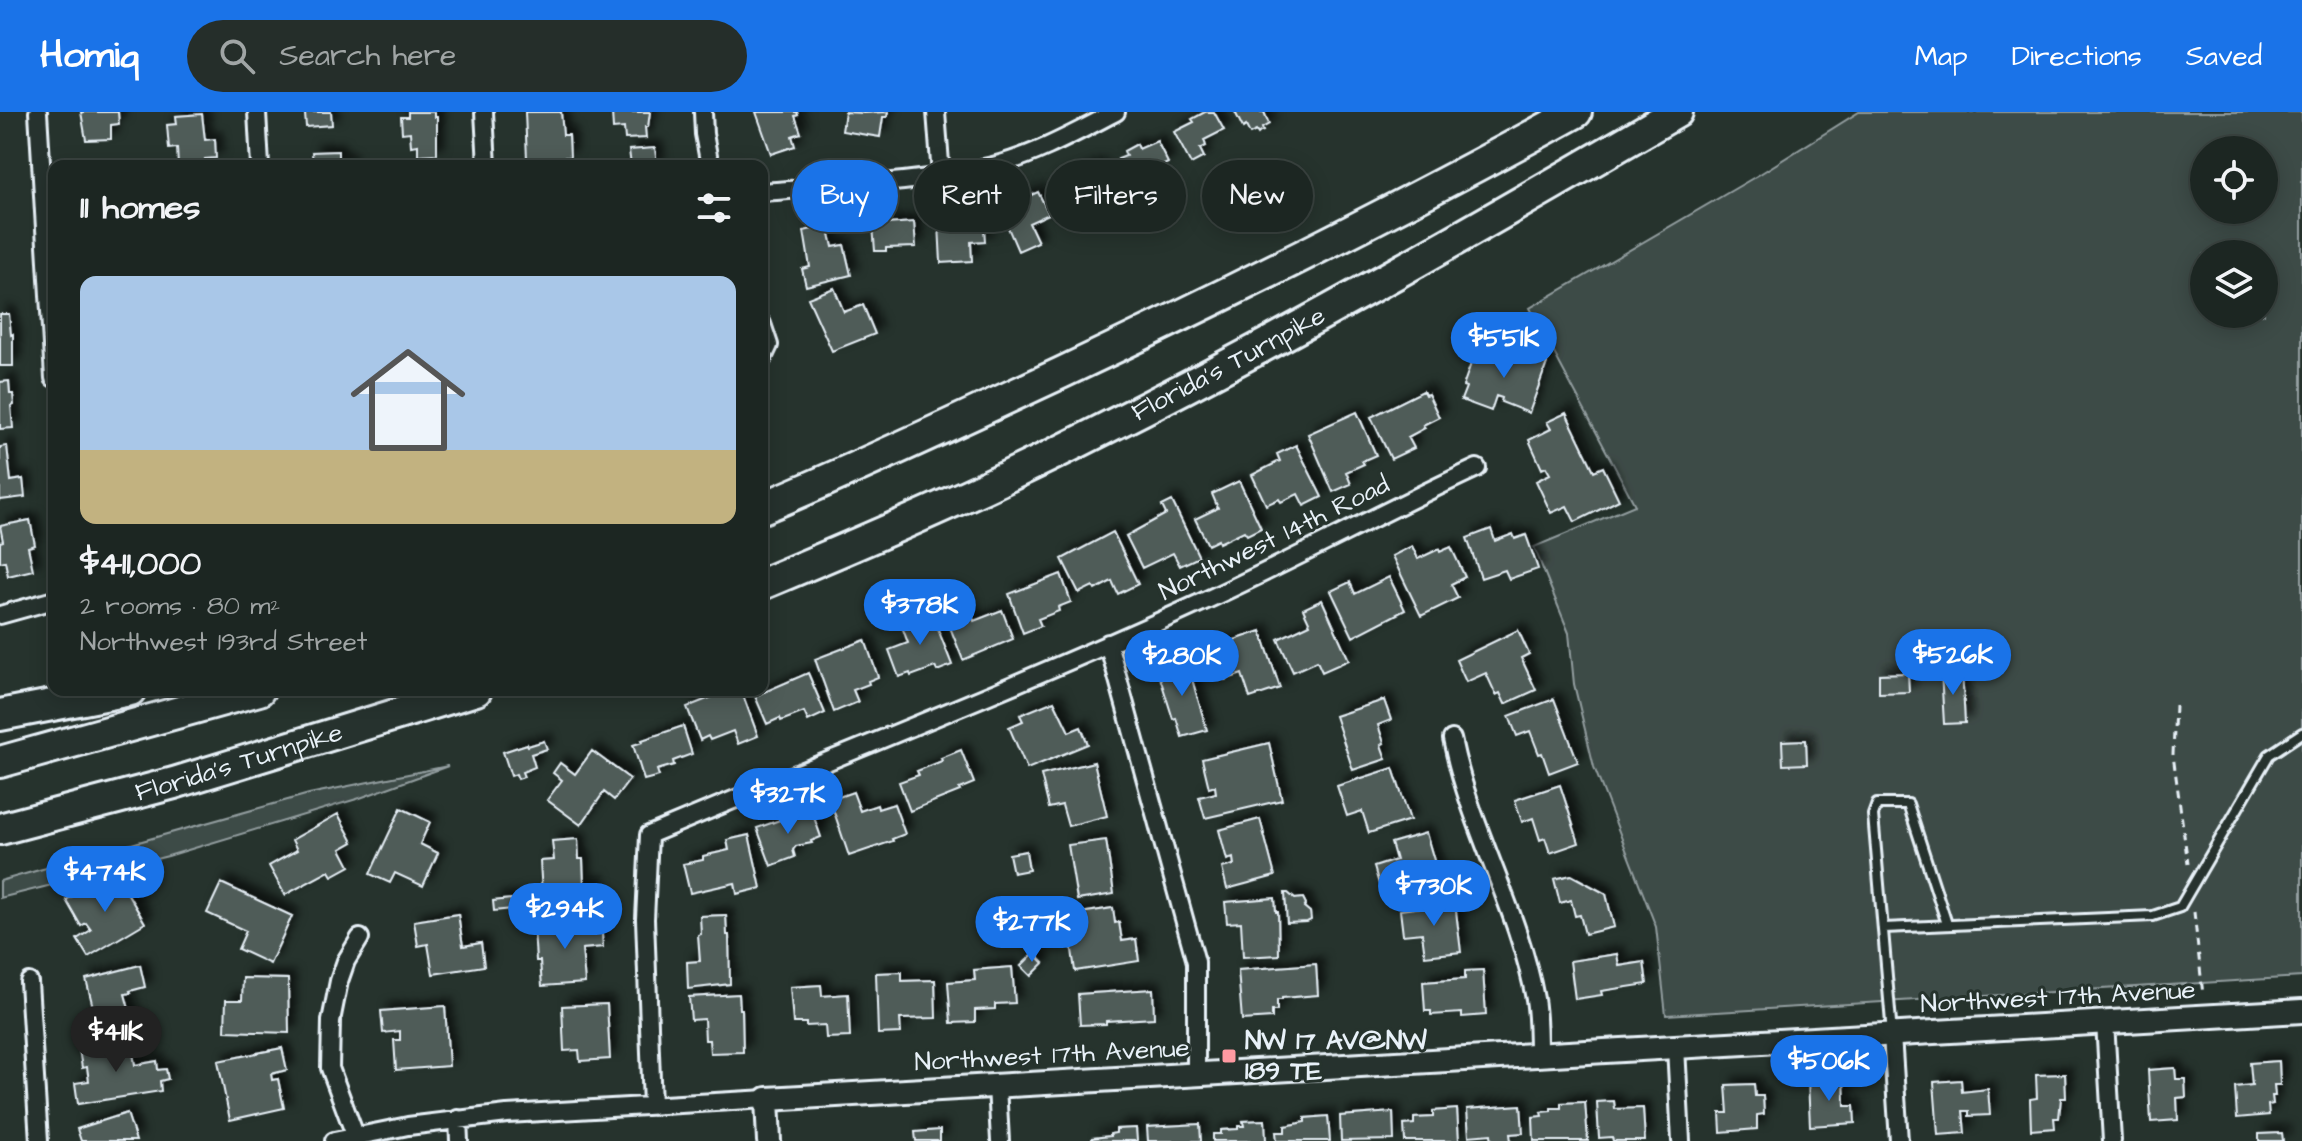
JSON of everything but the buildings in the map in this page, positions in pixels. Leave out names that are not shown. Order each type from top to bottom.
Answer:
[{"type":"highway","points":[[768,505],[1160,326],[1332,242],[1576,112]]},
{"type":"highway","name":"Florida's Turnpike","points":[[768,581],[943,506],[1129,417],[1329,310],[1677,112]]},
{"type":"highway","points":[[0,715],[99,696]]},
{"type":"highway","points":[[0,762],[237,696]]},
{"type":"highway","name":"Florida's Turnpike","points":[[0,829],[202,775],[457,696]]},
{"type":"street","points":[[38,112],[48,278]]},
{"type":"street","points":[[257,112],[260,160]]},
{"type":"street","points":[[484,112],[487,160]]},
{"type":"street","points":[[703,112],[709,160]]},
{"type":"street","points":[[936,112],[940,160]]},
{"type":"street","points":[[1010,160],[1056,142],[1116,112]]},
{"type":"street","points":[[768,191],[914,178]]},
{"type":"street","name":"Northwest 14th Road","points":[[652,1106],[645,919],[649,835],[1200,603],[1477,468]]},
{"type":"street","points":[[0,615],[48,602]]},
{"type":"street","points":[[1108,643],[1196,962],[1196,1074]]},
{"type":"street","points":[[1452,739],[1458,772],[1473,817],[1522,948],[1535,1001],[1538,1055]]},
{"type":"street","points":[[355,1135],[330,1068],[331,1021],[339,981],[346,961],[360,938]]},
{"type":"street","points":[[29,982],[39,1141]]},
{"type":"street","name":"Northwest 17th Avenue","points":[[334,1141],[355,1135],[507,1114],[2302,1011]]},
{"type":"street","points":[[2105,1022],[2112,1141]]},
{"type":"street","points":[[1892,1035],[1899,1141]]},
{"type":"street","points":[[1676,1047],[1681,1141]]},
{"type":"street","points":[[997,1086],[1000,1141]]},
{"type":"street","points":[[767,1099],[769,1141]]},
{"type":"street","points":[[458,1119],[459,1141]]},
{"type":"lane","points":[[1884,928],[2153,916],[2180,907],[2269,755],[2302,733]]},
{"type":"lane","points":[[1892,1035],[1873,815],[1877,804],[1908,804],[1947,924]]},
{"type":"path","points":[[2175,705],[2173,755],[2205,1017]]},
{"type":"shaded area","points":[[1859,112],[2302,112],[2302,977],[1666,1015],[1656,927],[1594,767],[1574,684],[1569,633],[1534,547],[1635,505],[1530,308],[1760,174]]},
{"type":"shaded area","points":[[448,766],[360,798],[168,856],[0,898],[0,881],[309,794]]},
{"type":"place","name":"NW 17 AV@NW 189 TE","points":[[1229,1056]]}]
